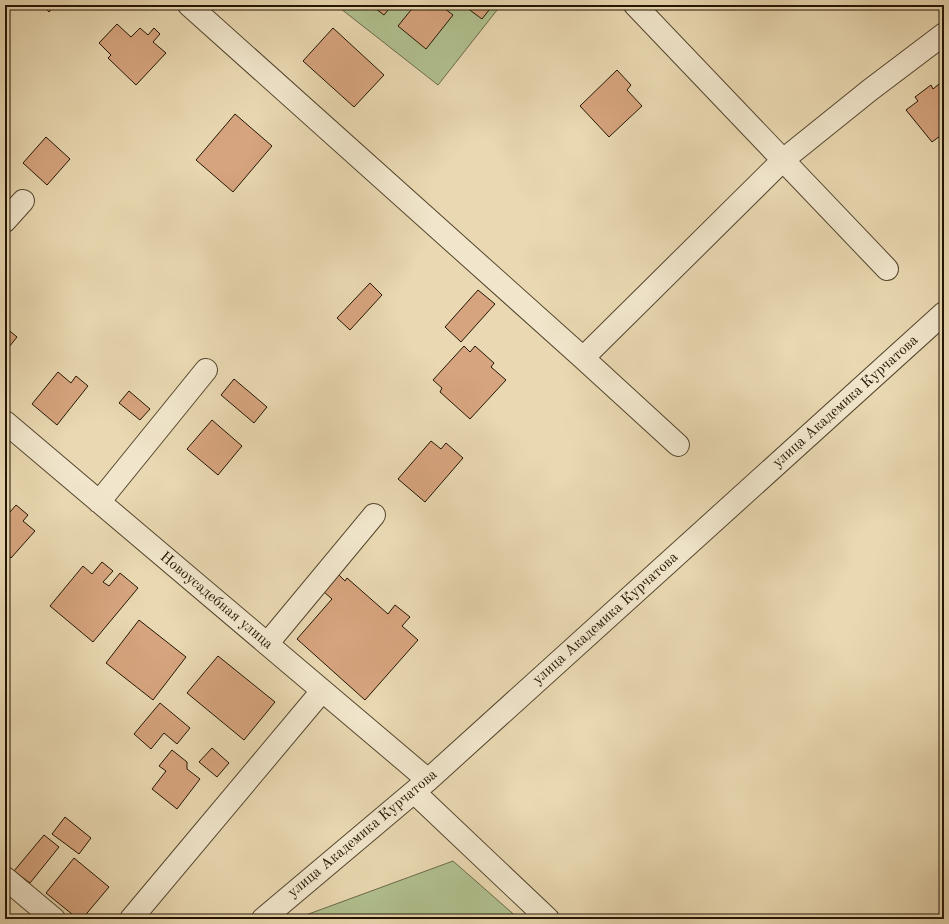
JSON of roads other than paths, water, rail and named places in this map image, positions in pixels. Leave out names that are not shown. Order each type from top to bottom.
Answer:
[{"type":"street","points":[[189,5],[584,358],[678,445]]},
{"type":"street","points":[[635,5],[887,269]]},
{"type":"street","points":[[584,358],[783,160],[870,90],[944,34]]},
{"type":"street","points":[[5,222],[23,201]]},
{"type":"street","name":"улица Академика Курчатова","points":[[263,919],[421,786],[944,313]]},
{"type":"street","points":[[100,502],[206,370]]},
{"type":"street","name":"Новоусадебная улица","points":[[5,422],[322,691],[421,786],[548,919]]},
{"type":"street","points":[[267,644],[374,515]]},
{"type":"street","points":[[130,919],[322,691]]},
{"type":"street","points":[[5,878],[54,919]]}]
